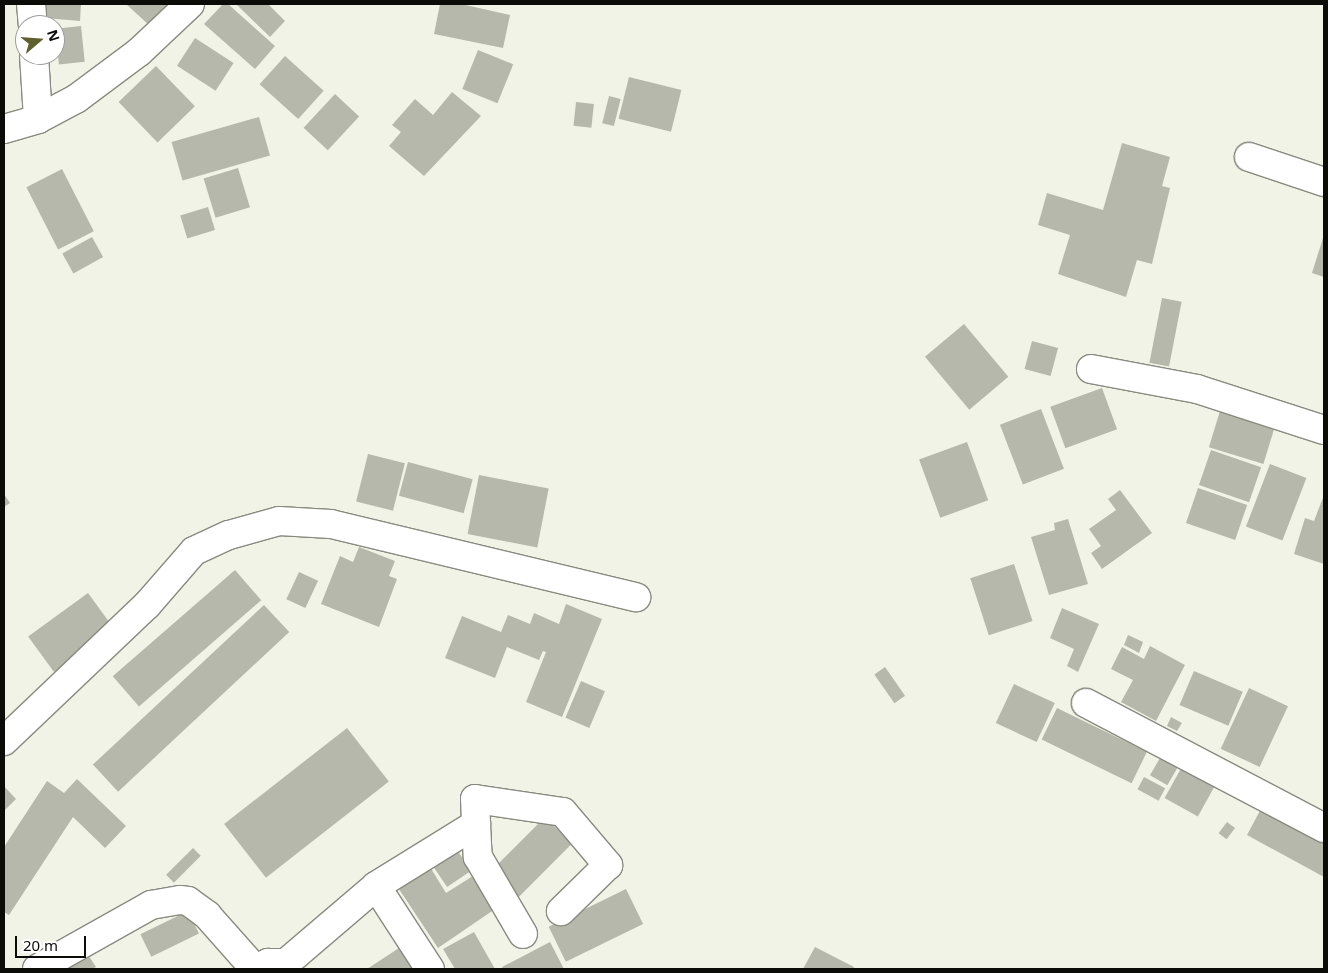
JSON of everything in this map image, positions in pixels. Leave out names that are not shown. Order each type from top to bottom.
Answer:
[{"type":"street","points":[[4,129],[38,119],[76,99],[139,52],[190,4]]},
{"type":"street","points":[[35,65],[38,119]]},
{"type":"street","points":[[1249,157],[1324,182]]},
{"type":"street","points":[[1092,369],[1197,390],[1324,430]]},
{"type":"street","points":[[4,741],[147,605],[194,551],[229,534],[278,520],[331,524],[636,597]]},
{"type":"street","points":[[1086,704],[1324,828]]},
{"type":"street","points":[[523,934],[478,857],[476,798],[564,812],[608,865],[561,911]]},
{"type":"street","points":[[36,969],[151,905],[180,900],[188,901],[206,915],[256,969],[268,963],[286,963],[376,886],[476,824]]},
{"type":"street","points":[[376,886],[430,969]]},
{"type":"building","points":[[46,4],[81,4],[80,21],[65,20],[65,15],[45,15]]},
{"type":"building","points":[[126,4],[170,4],[149,25]]},
{"type":"building","points":[[223,4],[228,4],[275,46],[255,69],[204,24]]},
{"type":"building","points":[[236,4],[268,4],[285,21],[270,37]]},
{"type":"building","points":[[440,4],[461,4],[510,15],[503,48],[434,34]]},
{"type":"building","points":[[81,26],[85,62],[65,64],[65,28]]},
{"type":"building","points":[[195,38],[234,63],[216,91],[177,66]]},
{"type":"building","points":[[478,50],[513,64],[497,103],[462,89]]},
{"type":"building","points":[[285,56],[324,91],[298,119],[260,84]]},
{"type":"building","points":[[156,66],[195,106],[157,142],[119,102]]},
{"type":"building","points":[[629,77],[681,90],[671,132],[619,119]]},
{"type":"building","points":[[452,92],[481,116],[424,176],[389,146],[401,132],[392,125],[415,99],[433,115]]},
{"type":"building","points":[[335,94],[359,117],[328,150],[304,128]]},
{"type":"building","points":[[609,96],[621,99],[614,126],[602,123]]},
{"type":"building","points":[[576,102],[594,104],[591,128],[573,126]]},
{"type":"building","points":[[259,117],[270,155],[183,181],[172,142]]},
{"type":"building","points":[[1122,143],[1170,157],[1162,186],[1170,188],[1152,264],[1137,260],[1126,297],[1058,274],[1070,235],[1038,225],[1047,193],[1103,210]]},
{"type":"building","points":[[238,168],[250,207],[216,218],[204,179]]},
{"type":"building","points":[[62,169],[94,231],[58,250],[26,187]]},
{"type":"building","points":[[208,207],[215,230],[187,238],[180,215]]},
{"type":"building","points":[[92,237],[103,257],[73,274],[62,253]]},
{"type":"building","points":[[1324,239],[1324,277],[1312,273]]},
{"type":"building","points":[[1162,298],[1182,302],[1169,367],[1149,363]]},
{"type":"building","points":[[964,324],[1008,377],[969,410],[925,357]]},
{"type":"building","points":[[1032,341],[1058,348],[1051,376],[1024,369]]},
{"type":"building","points":[[1102,388],[1117,429],[1065,448],[1050,407]]},
{"type":"building","points":[[1041,409],[1064,469],[1023,485],[1000,425]]},
{"type":"building","points":[[1220,411],[1275,428],[1263,464],[1209,447]]},
{"type":"building","points":[[967,442],[988,500],[940,518],[919,459]]},
{"type":"building","points":[[1211,450],[1261,467],[1249,502],[1199,485]]},
{"type":"building","points":[[368,454],[405,463],[393,511],[356,502]]},
{"type":"building","points":[[408,462],[473,479],[464,513],[399,496]]},
{"type":"building","points":[[1270,464],[1306,478],[1282,541],[1246,527]]},
{"type":"building","points":[[479,475],[549,489],[537,547],[468,534]]},
{"type":"building","points":[[1198,488],[1247,505],[1235,540],[1186,523]]},
{"type":"building","points":[[1120,490],[1152,533],[1102,569],[1091,553],[1101,546],[1089,529],[1116,510],[1108,499]]},
{"type":"building","points":[[4,494],[10,503],[4,507]]},
{"type":"building","points":[[1324,495],[1324,564],[1294,554],[1305,518],[1314,521]]},
{"type":"building","points":[[1068,519],[1088,584],[1049,595],[1031,537],[1055,530],[1054,523]]},
{"type":"building","points":[[359,547],[395,561],[389,576],[397,579],[379,627],[321,604],[340,556],[353,562]]},
{"type":"building","points":[[1014,564],[1033,621],[989,635],[970,578]]},
{"type":"building","points":[[235,570],[261,600],[139,706],[113,676]]},
{"type":"building","points":[[299,572],[318,581],[305,608],[286,599]]},
{"type":"building","points":[[88,593],[114,629],[54,672],[28,636]]},
{"type":"building","points":[[566,604],[602,619],[562,717],[526,702],[546,652],[543,651],[539,660],[507,647],[495,678],[445,658],[462,616],[501,632],[508,615],[530,624],[534,613],[559,624]]},
{"type":"building","points":[[264,605],[289,632],[118,792],[93,765]]},
{"type":"building","points":[[1062,608],[1099,624],[1078,672],[1067,666],[1074,649],[1050,638]]},
{"type":"building","points":[[1128,635],[1143,642],[1139,653],[1124,645]]},
{"type":"building","points":[[1150,646],[1185,665],[1156,721],[1121,702],[1133,680],[1111,669],[1122,647],[1144,659]]},
{"type":"building","points":[[885,667],[905,696],[894,703],[874,674]]},
{"type":"building","points":[[1194,671],[1243,692],[1228,726],[1180,705]]},
{"type":"building","points":[[581,681],[605,691],[589,728],[565,718]]},
{"type":"building","points":[[1014,684],[1055,703],[1037,742],[996,723]]},
{"type":"building","points":[[1249,688],[1288,706],[1260,767],[1221,749]]},
{"type":"building","points":[[1057,708],[1147,752],[1132,783],[1042,739]]},
{"type":"building","points":[[1171,717],[1182,723],[1177,731],[1167,726]]},
{"type":"building","points":[[347,728],[389,782],[266,878],[224,824]]},
{"type":"building","points":[[1164,751],[1181,761],[1167,785],[1150,775]]},
{"type":"building","points":[[1184,763],[1217,781],[1198,816],[1165,798]]},
{"type":"building","points":[[1144,777],[1165,788],[1159,801],[1137,789]]},
{"type":"building","points":[[77,779],[126,826],[105,848],[73,817],[9,915],[4,912],[4,847],[47,781],[64,793]]},
{"type":"building","points":[[4,786],[16,799],[4,811]]},
{"type":"building","points":[[1263,805],[1324,838],[1324,877],[1247,835]]},
{"type":"building","points":[[545,817],[572,844],[517,899],[490,872]]},
{"type":"building","points":[[1227,822],[1235,828],[1227,839],[1219,833]]},
{"type":"building","points":[[451,841],[471,871],[447,887],[427,857]]},
{"type":"building","points":[[193,848],[201,856],[174,883],[166,875]]},
{"type":"building","points":[[427,862],[446,893],[473,876],[495,909],[438,948],[395,883]]},
{"type":"building","points":[[626,889],[643,924],[566,962],[549,927]]},
{"type":"building","points":[[188,911],[199,933],[151,957],[140,934]]},
{"type":"building","points":[[474,932],[495,969],[455,969],[443,949]]},
{"type":"building","points":[[550,942],[564,969],[503,969],[502,967]]},
{"type":"building","points":[[402,946],[417,969],[367,969]]},
{"type":"building","points":[[815,947],[854,967],[853,969],[803,969]]},
{"type":"building","points":[[85,950],[96,967],[92,969],[49,969]]}]
